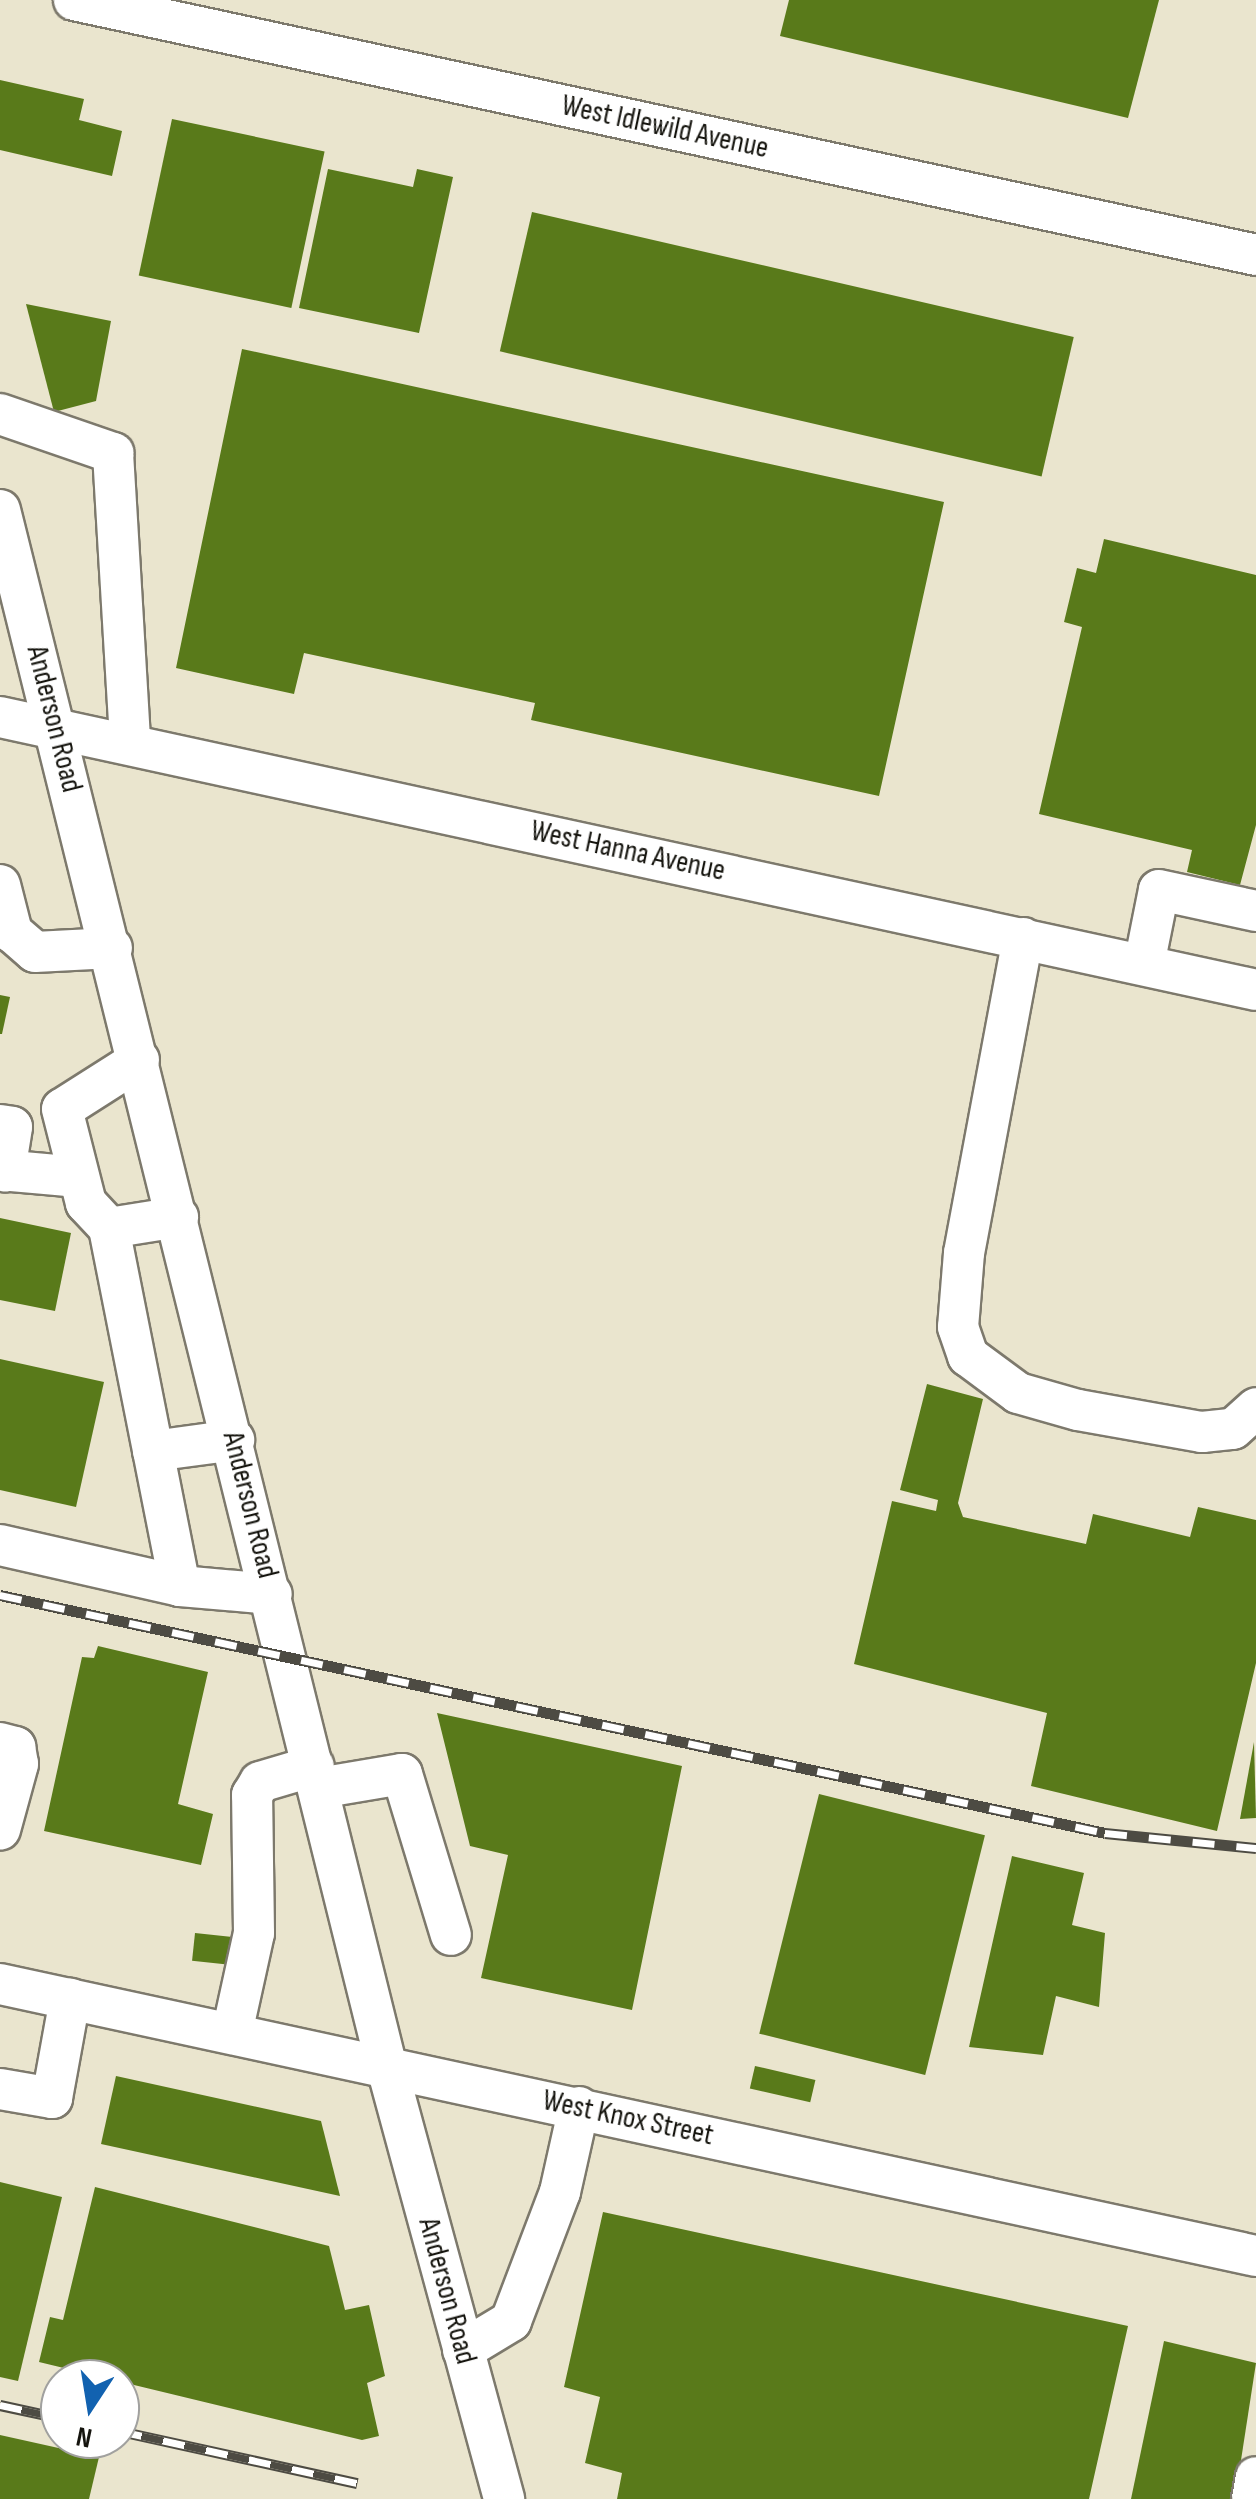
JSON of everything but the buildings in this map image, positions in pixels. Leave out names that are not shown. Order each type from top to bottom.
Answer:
[{"type":"street","name":"West Idlewild Avenue","points":[[74,0],[186,12],[1256,255]]},
{"type":"street","points":[[0,414],[114,453],[130,741]]},
{"type":"street","name":"Anderson Road","points":[[0,510],[140,1060],[386,2064],[504,2499]]},
{"type":"street","name":"West Hanna Avenue","points":[[0,718],[130,741],[1256,990]]},
{"type":"street","points":[[0,884],[12,932],[35,952],[112,948]]},
{"type":"street","points":[[1144,965],[1159,890],[1256,911]]},
{"type":"street","points":[[1023,938],[964,1253],[958,1327],[968,1356],[1018,1393],[1113,1416],[1202,1432],[1233,1429],[1256,1408]]},
{"type":"street","points":[[140,1060],[62,1109],[80,1178],[109,1228],[180,1586]]},
{"type":"street","points":[[0,1125],[12,1127],[3,1170],[80,1178]]},
{"type":"street","points":[[109,1228],[178,1217]]},
{"type":"street","points":[[153,1451],[234,1440]]},
{"type":"street","points":[[0,1544],[180,1586],[272,1594]]},
{"type":"street","points":[[0,1743],[15,1747],[18,1764],[0,1830]]},
{"type":"street","points":[[232,2033],[254,1932],[252,1795],[260,1782],[402,1774],[452,1934]]},
{"type":"street","name":"West Knox Street","points":[[0,1984],[386,2064],[1256,2256]]},
{"type":"street","points":[[0,2089],[52,2098],[70,1999]]},
{"type":"street","points":[[463,2350],[511,2321],[560,2192],[579,2107]]},
{"type":"street","points":[[1252,2499],[1256,2476]]},
{"type":"shaded area","points":[[0,0],[1256,0],[1256,2499],[0,2499]]},
{"type":"railway","points":[[0,1595],[1105,1833],[1256,1848]]},
{"type":"railway","points":[[0,2405],[40,2414]]},
{"type":"railway","points":[[140,2435],[357,2483]]}]
